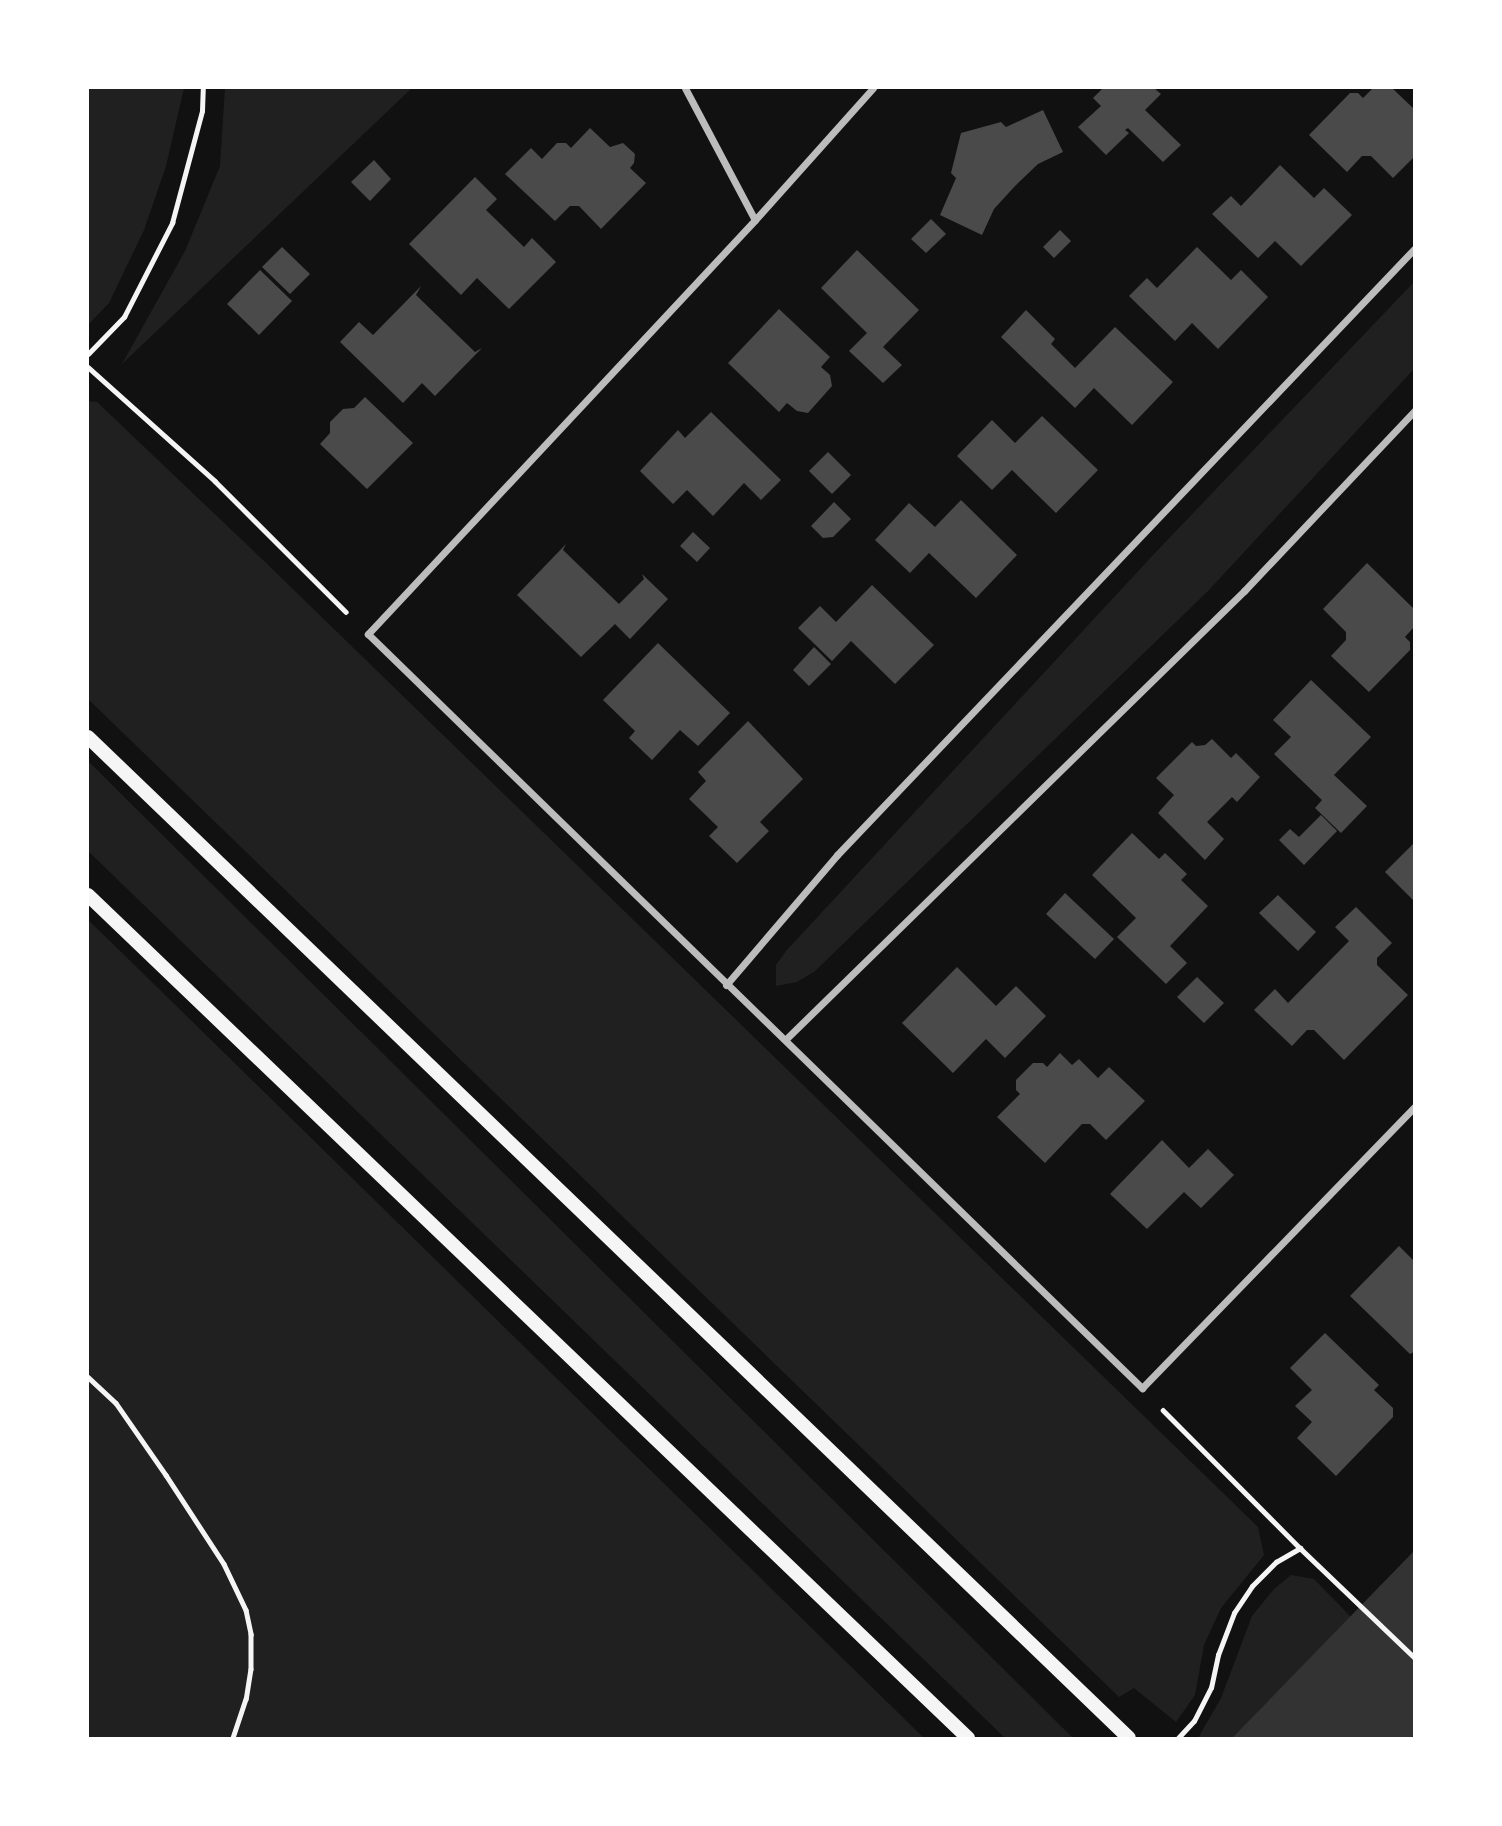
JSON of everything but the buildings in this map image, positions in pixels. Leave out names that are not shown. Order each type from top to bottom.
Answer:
[{"type":"main road","points":[[88,737],[1129,1738]]},
{"type":"main road","points":[[88,895],[968,1738]]},
{"type":"street","points":[[685,88],[755,220]]},
{"type":"street","points":[[873,88],[755,220],[368,634],[1142,1388],[1415,1107]]},
{"type":"street","points":[[726,985],[837,855],[1415,249]]},
{"type":"street","points":[[786,1039],[1244,591],[1415,411]]},
{"type":"path","points":[[88,354],[124,317],[172,223],[202,111],[203,88]]},
{"type":"path","points":[[88,367],[215,481],[368,634]]},
{"type":"path","points":[[88,1377],[116,1403],[166,1475],[224,1564],[246,1609],[251,1634],[251,1669],[246,1699],[233,1738]]},
{"type":"path","points":[[1142,1388],[1300,1548],[1415,1657]]},
{"type":"path","points":[[1178,1738],[1194,1721],[1212,1688],[1219,1655],[1234,1613],[1252,1586],[1268,1570],[1300,1548]]},
{"type":"shaded area","points":[[88,88],[184,88],[166,166],[144,230],[109,303],[88,325]]},
{"type":"shaded area","points":[[225,88],[412,88],[122,364],[185,251],[220,166]]},
{"type":"shaded area","points":[[1414,282],[1414,369],[1208,591],[814,972],[797,982],[776,986],[776,965],[786,951],[1154,554]]},
{"type":"shaded area","points":[[88,401],[97,402],[263,560],[1258,1527],[1264,1555],[1221,1608],[1204,1645],[1195,1695],[1176,1722],[1134,1688],[1119,1697],[88,699]]},
{"type":"shaded area","points":[[88,761],[1073,1738],[1005,1738],[88,851]]},
{"type":"shaded area","points":[[88,920],[112,943],[924,1738],[88,1738]]},
{"type":"shaded area","points":[[1414,1551],[1414,1735],[1411,1738],[1232,1738]]},
{"type":"shaded area","points":[[1291,1575],[1314,1579],[1351,1617],[1232,1738],[1198,1738],[1221,1698],[1252,1616],[1274,1589]]}]
